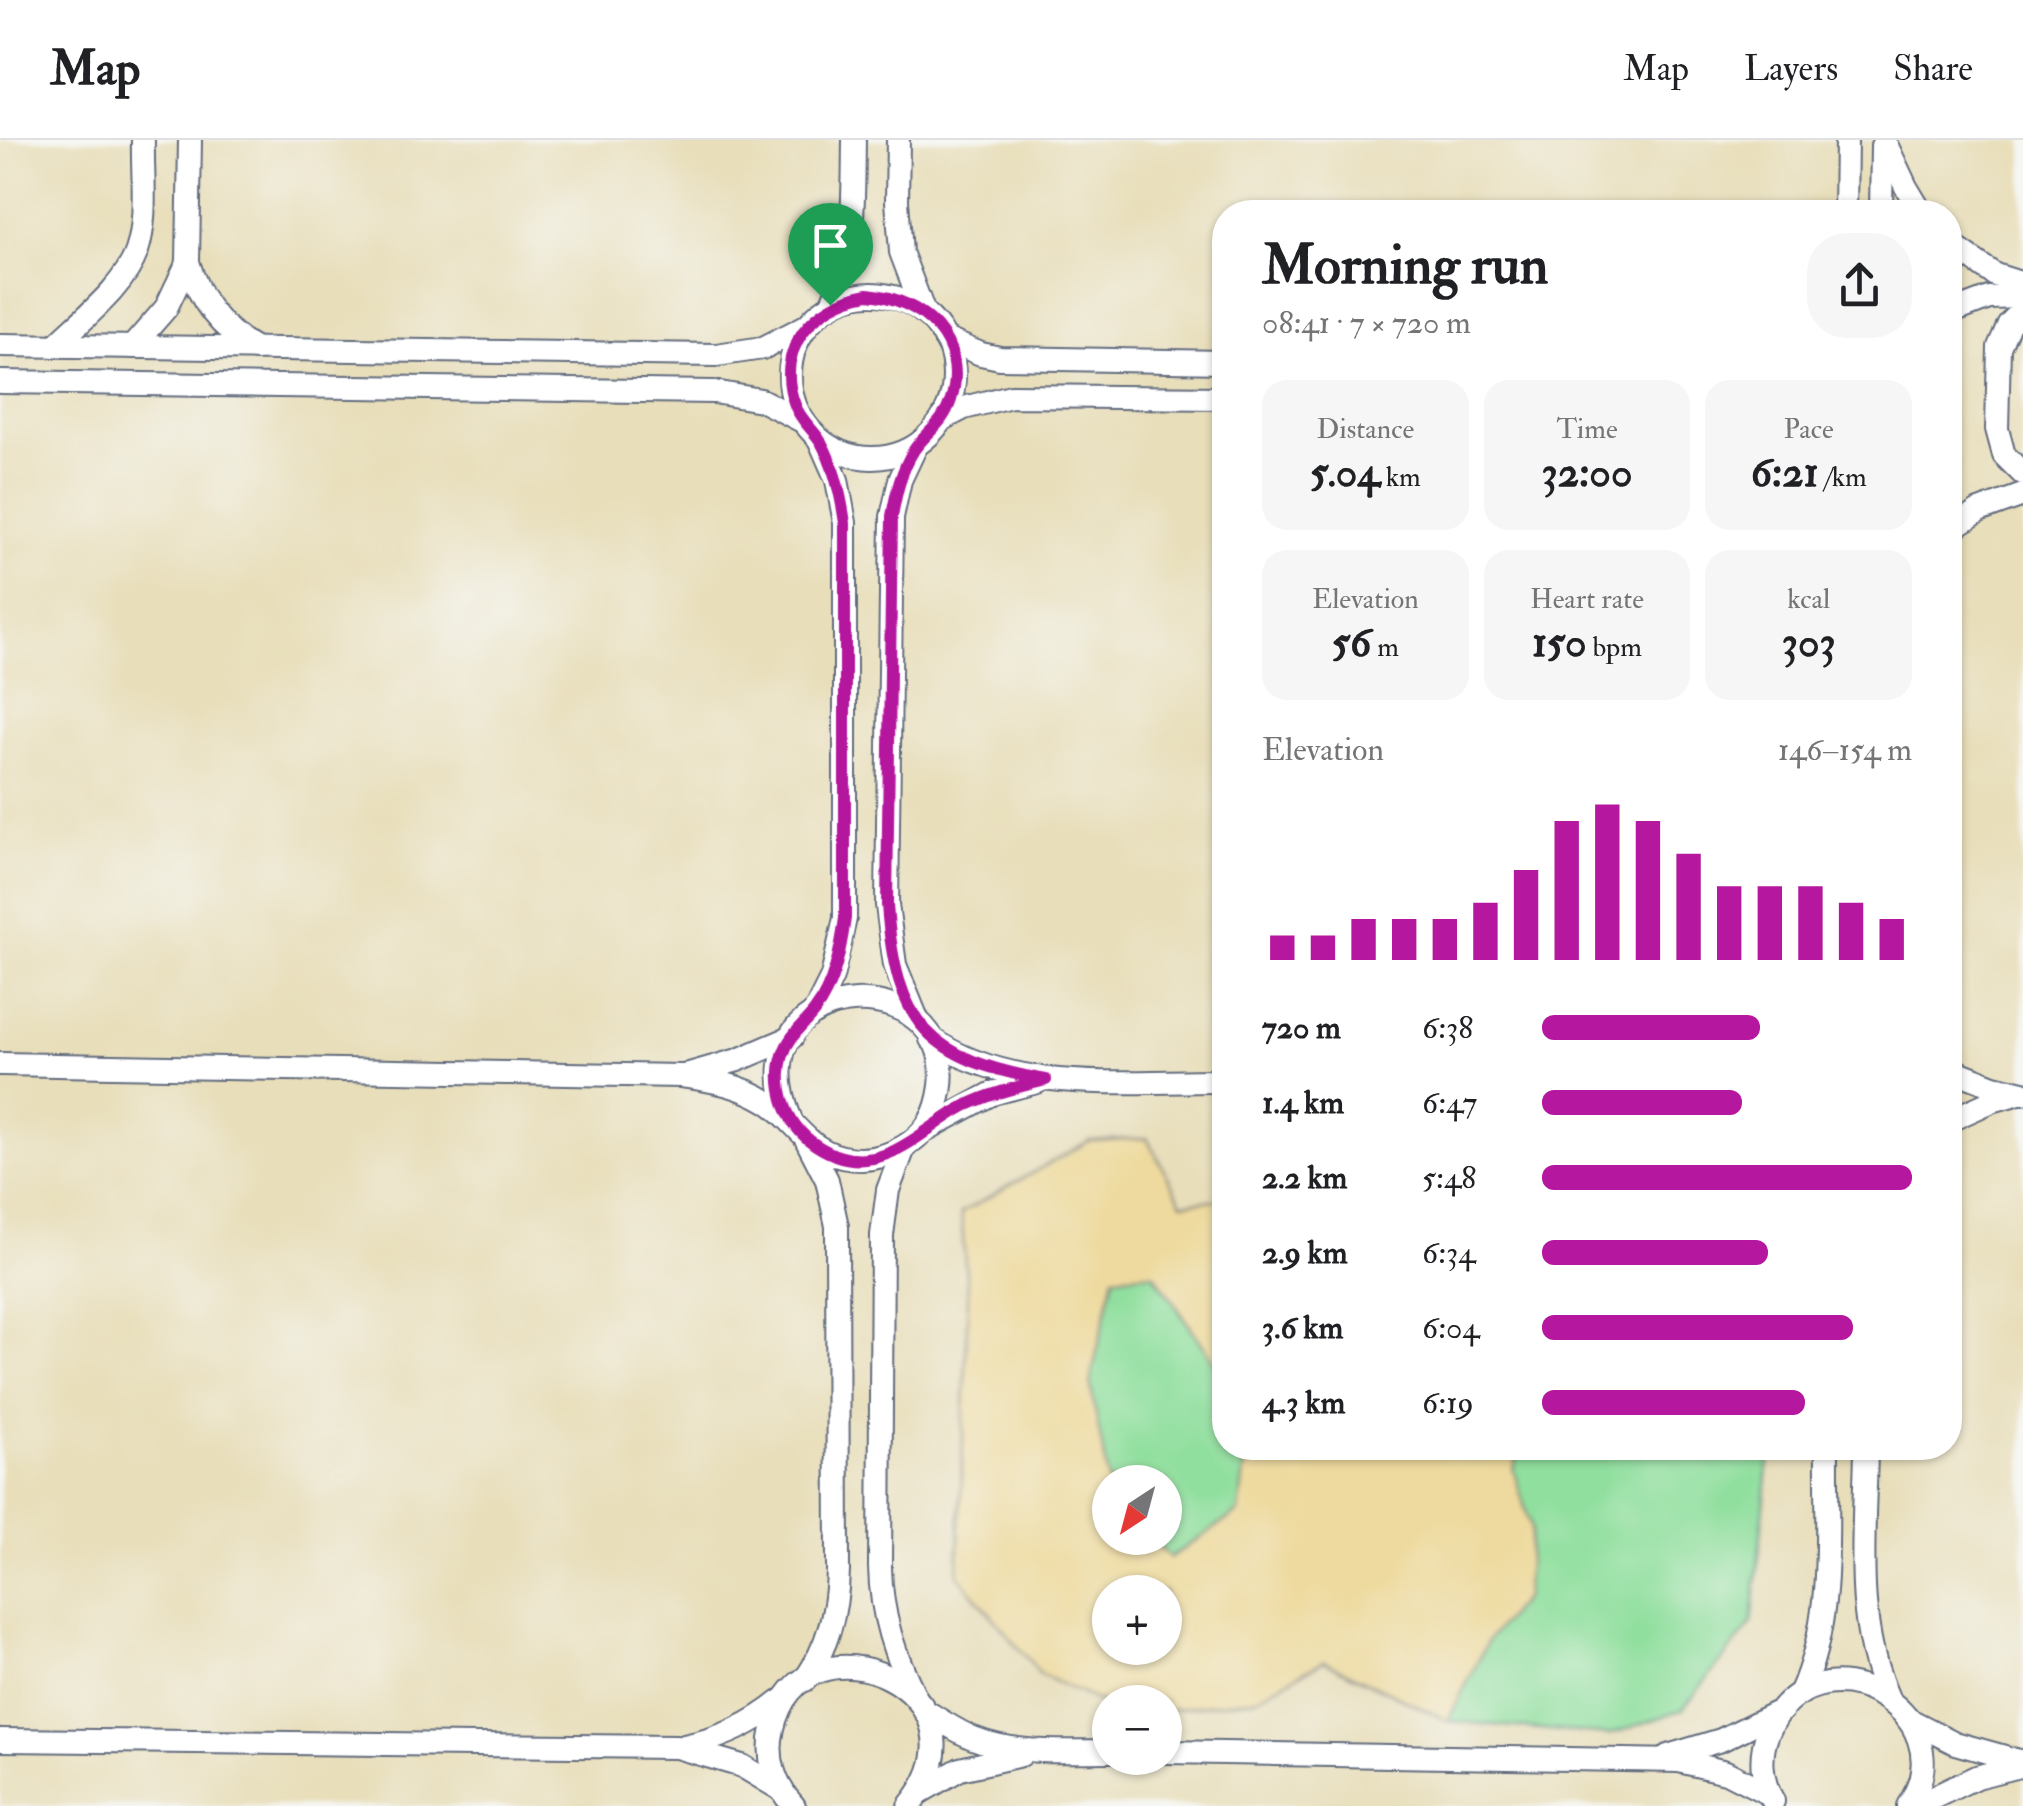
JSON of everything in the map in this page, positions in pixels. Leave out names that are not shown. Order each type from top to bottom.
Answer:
[{"type":"street","points":[[55,346],[118,281],[136,253],[142,220],[142,140]]},
{"type":"street","points":[[190,140],[188,262],[193,280],[212,314],[240,341],[257,350]]},
{"type":"street","points":[[830,305],[844,273],[851,239],[854,140]]},
{"type":"street","points":[[898,140],[901,252],[924,313],[945,338],[962,348],[1000,358],[1212,362]]},
{"type":"street","points":[[1845,200],[1846,140]]},
{"type":"street","points":[[1881,200],[1883,140]]},
{"type":"street","points":[[1883,140],[1914,200]]},
{"type":"street","points":[[1962,252],[1994,275],[2023,284]]},
{"type":"street","points":[[132,347],[166,308],[188,262]]},
{"type":"street","points":[[0,346],[716,355],[763,348],[806,326],[830,305],[868,294],[888,296],[924,313]]},
{"type":"street","points":[[1962,307],[1978,300],[2023,296]]},
{"type":"street","points":[[2023,310],[2008,324],[2000,347],[1998,429],[2004,454],[2023,474]]},
{"type":"street","points":[[790,1118],[782,1098],[783,1056],[792,1037],[814,1013],[832,977],[845,918],[845,523],[836,480],[794,404],[790,364],[806,326]]},
{"type":"street","points":[[943,419],[954,379],[945,338]]},
{"type":"street","points":[[0,382],[714,392],[761,400],[841,452],[866,458],[892,456],[916,446]]},
{"type":"street","points":[[922,1132],[935,1111],[942,1087],[940,1062],[895,965],[887,905],[892,516],[900,480],[916,446],[943,419],[964,408],[1011,396],[1212,398]]},
{"type":"street","points":[[1962,522],[1979,511],[2023,495]]},
{"type":"street","points":[[814,1013],[834,1002],[856,998],[879,1000],[900,1008],[924,1031],[973,1063],[1046,1080],[1212,1082]]},
{"type":"street","points":[[681,1076],[738,1060],[792,1037]]},
{"type":"street","points":[[0,1064],[681,1076],[739,1088],[766,1100],[790,1118],[806,1138],[827,1180],[839,1268],[838,1594],[827,1640],[774,1721],[770,1739],[774,1774],[788,1798]]},
{"type":"street","points":[[1962,1073],[2021,1093]]},
{"type":"street","points":[[806,1138],[822,1150],[853,1159],[884,1156],[904,1148],[968,1104],[1046,1080]]},
{"type":"street","points":[[1962,1114],[1992,1100],[2021,1093]]},
{"type":"street","points":[[904,1148],[888,1190],[882,1235],[880,1594],[889,1635],[930,1726],[933,1759],[915,1798]]},
{"type":"street","points":[[1772,1800],[1763,1776],[1765,1741],[1810,1672],[1823,1624],[1827,1460]]},
{"type":"street","points":[[1866,1460],[1865,1622],[1873,1661],[1888,1698],[1908,1719],[1917,1738],[1920,1779],[1908,1806]]},
{"type":"street","points":[[0,1740],[676,1747],[738,1728],[820,1672],[855,1666],[889,1675],[920,1704],[975,1739],[994,1745],[1092,1751]]},
{"type":"street","points":[[1655,1760],[1720,1740],[1817,1686],[1854,1684],[1888,1698]]},
{"type":"street","points":[[1908,1719],[1955,1742],[2023,1763]]},
{"type":"street","points":[[676,1747],[732,1762],[788,1798]]},
{"type":"street","points":[[915,1798],[960,1770],[1044,1750]]},
{"type":"street","points":[[1182,1752],[1655,1760],[1714,1768],[1772,1800]]},
{"type":"street","points":[[1916,1806],[1976,1778],[2023,1763]]},
{"type":"green space","points":[[1153,1273],[1212,1358],[1212,1460],[1246,1460],[1239,1512],[1182,1549],[1182,1465],[1105,1465],[1090,1383],[1114,1276]]},
{"type":"green space","points":[[1516,1460],[1769,1460],[1752,1623],[1682,1710],[1609,1735],[1448,1721],[1488,1640],[1525,1597],[1531,1528],[1513,1469]]},
{"type":"sand","points":[[1147,1138],[1182,1203],[1212,1200],[1212,1358],[1154,1273],[1114,1276],[1090,1383],[1105,1465],[1092,1465],[1092,1555],[1182,1555],[1182,1550],[1239,1512],[1246,1460],[1516,1460],[1513,1469],[1531,1528],[1525,1597],[1488,1640],[1448,1721],[1324,1661],[1254,1699],[1182,1708],[1182,1685],[1092,1685],[1092,1699],[1041,1675],[958,1575],[968,1299],[961,1213],[1089,1141]]},
{"type":"route","points":[[868,294],[907,302],[936,324],[952,358],[951,400],[943,419],[916,446],[907,462],[892,516],[887,905],[895,965],[918,1022],[931,1039],[973,1063],[1046,1080],[968,1104],[904,1148],[863,1160],[842,1158],[806,1138],[790,1118],[782,1098],[780,1077],[783,1056],[792,1037],[814,1013],[832,977],[845,918],[845,523],[828,459],[794,404],[790,384],[796,344],[806,326],[830,305],[868,294]]}]
